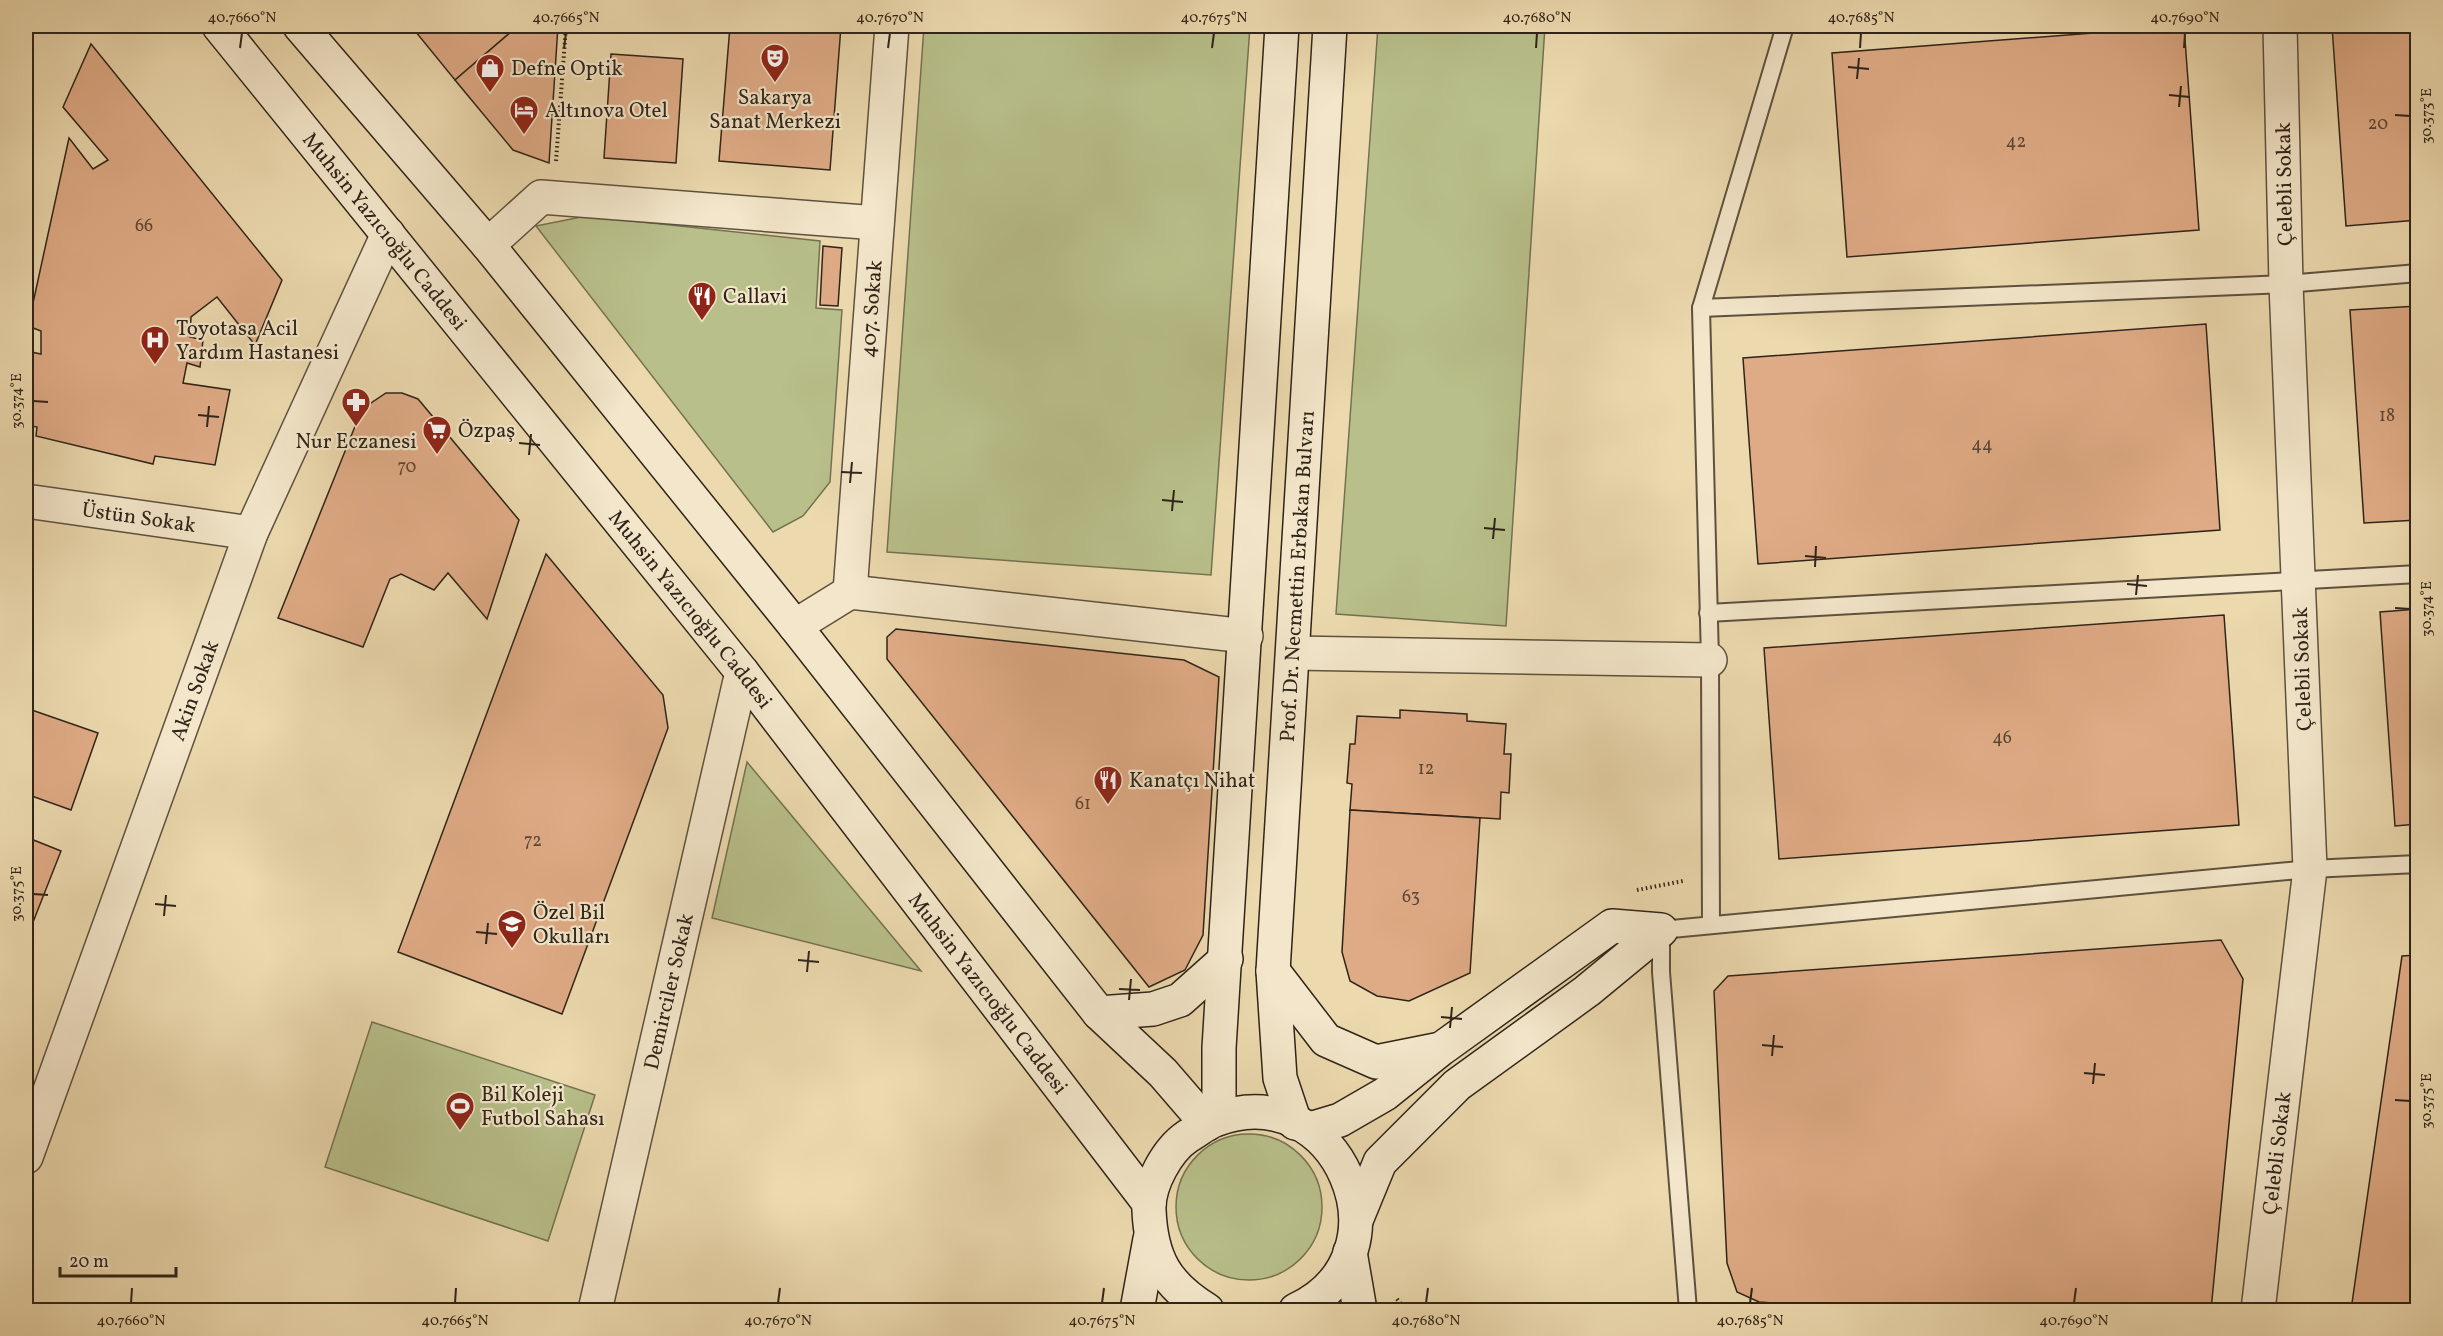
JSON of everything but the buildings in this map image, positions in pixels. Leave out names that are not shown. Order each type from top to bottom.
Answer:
[{"type":"street","name":"Muhsin Yazıcıoğlu Caddesi","points":[[219,26],[742,672],[1149,1203]]},
{"type":"street","points":[[300,26],[488,245],[795,626],[1099,1013],[1213,1121]]},
{"type":"street","name":"407. Sokak","points":[[850,592],[892,26]]},
{"type":"street","points":[[1213,1121],[1227,958],[1282,26]]},
{"type":"street","name":"Prof. Dr. Necmettin Erbakan Bulvarı","points":[[1302,1126],[1280,1078],[1273,971],[1330,26]]},
{"type":"street","name":"Çelebli Sokak","points":[[2258,1311],[2310,869],[2286,284],[2280,26]]},
{"type":"street","points":[[488,245],[541,197],[878,223]]},
{"type":"street","name":"Akin Sokak","points":[[26,1157],[251,533],[388,234]]},
{"type":"street","name":"Üstün Sokak","points":[[26,501],[251,533]]},
{"type":"street","points":[[795,626],[850,592],[1246,636]]},
{"type":"street","points":[[1293,652],[1710,660]]},
{"type":"street","name":"Demirciler Sokak","points":[[595,1311],[742,672]]},
{"type":"street","points":[[1302,1126],[1340,1120],[1385,1094],[1441,1049],[1612,926],[1661,930]]},
{"type":"street","points":[[1296,1311],[1310,1304],[1334,1281],[1350,1252],[1357,1218],[1380,1162],[1457,1085],[1587,991],[1661,930]]},
{"type":"street","points":[[1099,1013],[1153,1009],[1180,1000],[1227,958]]},
{"type":"street","points":[[1273,971],[1326,1040],[1334,1044],[1376,1062],[1441,1049]]},
{"type":"street","points":[[1137,1311],[1150,1239],[1149,1203],[1159,1170],[1180,1142],[1213,1121],[1243,1113],[1278,1115],[1302,1126],[1336,1154],[1352,1185],[1357,1218]]},
{"type":"street","points":[[1150,1239],[1162,1270],[1184,1296],[1207,1311]]},
{"type":"street","points":[[1350,1252],[1360,1311]]},
{"type":"lane","points":[[1712,925],[1710,660],[1701,308],[1785,26]]},
{"type":"lane","points":[[1701,308],[2286,284],[2418,273]]},
{"type":"lane","points":[[1708,613],[2418,574]]},
{"type":"lane","points":[[1688,1311],[1661,972],[1661,930],[2310,869],[2418,864]]},
{"type":"path","points":[[554,198],[566,26]]},
{"type":"path","points":[[1632,892],[1711,876]]},
{"type":"path","points":[[1393,1293],[1406,1311]]},
{"type":"green space","points":[[924,26],[1250,26],[1211,575],[887,552]]},
{"type":"green space","points":[[1378,26],[1545,26],[1506,626],[1336,614]]},
{"type":"green space","points":[[586,216],[820,241],[816,308],[842,310],[830,482],[803,516],[773,532],[536,226]]},
{"type":"green space","points":[[747,762],[921,971],[712,918]]},
{"type":"green space","name":"Bil Koleji Futbol Sahası","points":[[372,1022],[595,1095],[548,1241],[325,1167]]},
{"type":"green space","points":[[1249,1134],[1277,1140],[1289,1146],[1300,1156],[1310,1167],[1316,1179],[1322,1207],[1316,1235],[1310,1247],[1300,1258],[1289,1268],[1277,1274],[1249,1280],[1221,1274],[1209,1268],[1198,1258],[1188,1247],[1182,1235],[1176,1207],[1182,1179],[1188,1167],[1198,1156],[1209,1146],[1221,1140]]},
{"type":"place","name":"Sakarya Sanat Merkezi","points":[[775,84]]},
{"type":"place","name":"Defne Optik","points":[[490,94]]},
{"type":"place","name":"Altınova Otel","points":[[524,136]]},
{"type":"place","name":"Callavi","points":[[702,322]]},
{"type":"place","name":"Toyotasa Acil Yardım Hastanesi","points":[[155,366]]},
{"type":"place","name":"Nur Eczanesi","points":[[356,428]]},
{"type":"place","name":"Özpaş","points":[[437,456]]},
{"type":"place","name":"Kanatçı Nihat","points":[[1108,806]]},
{"type":"place","name":"Özel Bil Okulları","points":[[512,950]]},
{"type":"place","name":"Bil Koleji Futbol Sahası","points":[[460,1132]]}]
